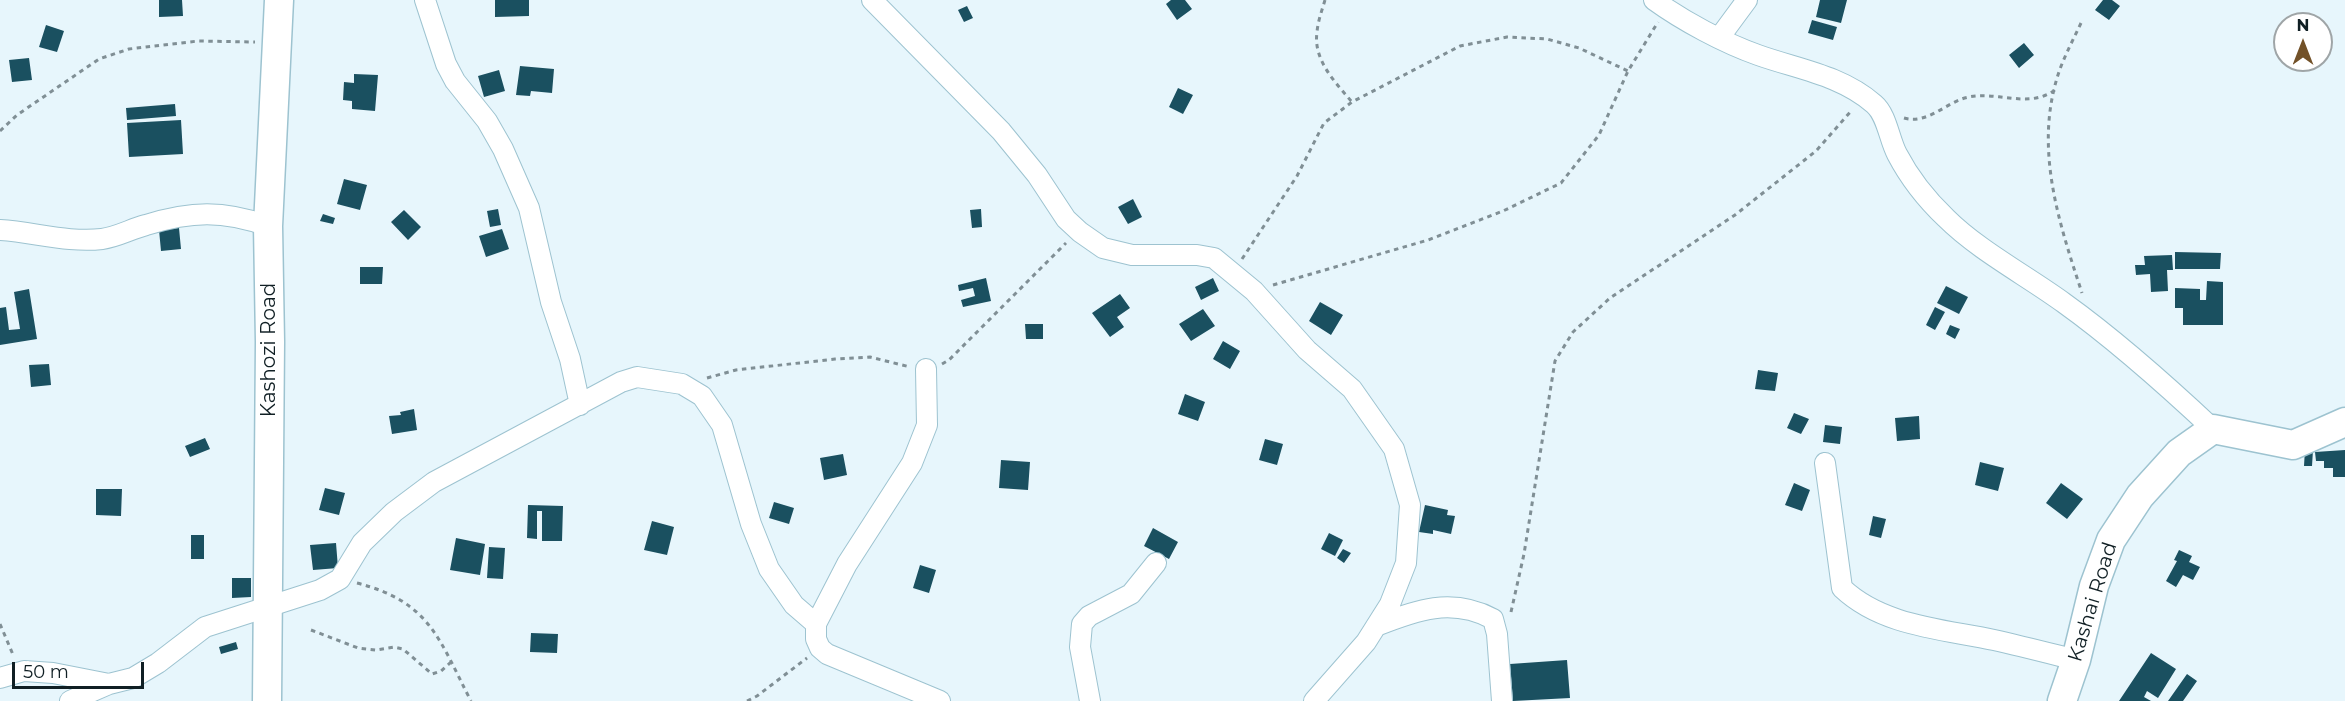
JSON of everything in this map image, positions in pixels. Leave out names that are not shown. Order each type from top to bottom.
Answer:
[{"type":"main road","name":"Kashozi Road","points":[[267,701],[270,342],[268,226],[279,0]]},
{"type":"main road","points":[[2213,429],[2293,445],[2345,422]]},
{"type":"main road","name":"Kashai Road","points":[[2062,701],[2076,660],[2094,586],[2111,540],[2140,496],[2179,453],[2213,429]]},
{"type":"street","points":[[425,0],[446,64],[455,81],[487,121],[503,149],[529,208],[551,302],[570,359],[580,405]]},
{"type":"street","points":[[872,0],[1001,130],[1037,175],[1066,219],[1080,232],[1103,248],[1132,255],[1197,255],[1214,258],[1254,291],[1307,350],[1352,389],[1395,449],[1410,505],[1406,563],[1390,604],[1366,642],[1314,701]]},
{"type":"street","points":[[1719,38],[1747,0]]},
{"type":"street","points":[[1660,4],[1719,38],[1758,55],[1837,81],[1875,105],[1880,111],[1897,154],[1921,190],[1947,219],[1983,248],[2092,323],[2152,371],[2213,429]]},
{"type":"street","points":[[0,230],[82,240],[104,239],[185,215],[215,213],[248,219],[268,226]]},
{"type":"street","points":[[926,369],[927,425],[912,463],[847,564],[816,624],[816,639],[820,648],[838,659],[928,699]]},
{"type":"street","points":[[70,701],[109,684],[133,678],[158,663],[205,627],[320,590],[340,579],[362,543],[394,512],[434,482],[621,382],[637,377],[682,384],[702,396],[722,425],[752,524],[769,569],[794,605],[816,624]]},
{"type":"street","points":[[1825,463],[1842,588],[1856,601],[1900,620],[2076,660]]},
{"type":"street","points":[[1090,701],[1080,646],[1082,624],[1089,616],[1131,594],[1156,563]]},
{"type":"street","points":[[1376,626],[1415,610],[1466,608],[1493,619],[1502,701]]},
{"type":"street","points":[[0,678],[24,671],[53,673],[109,684]]},
{"type":"path","points":[[1325,0],[1316,34],[1320,56],[1329,76],[1352,102]]},
{"type":"path","points":[[1254,291],[1428,240],[1503,211],[1562,183],[1599,135],[1660,4]]},
{"type":"path","points":[[2081,23],[2060,70],[2049,123],[2048,163],[2067,249],[2092,323]]},
{"type":"path","points":[[1233,273],[1297,176],[1324,123],[1352,102],[1460,46],[1507,37],[1547,39],[1579,48],[1628,71]]},
{"type":"path","points":[[0,131],[17,116],[99,59],[129,49],[198,41],[278,43]]},
{"type":"path","points":[[1880,111],[1916,120],[1971,96],[2029,100],[2044,97],[2056,89]]},
{"type":"path","points":[[1497,643],[1508,622],[1524,554],[1555,361],[1573,332],[1610,298],[1735,215],[1816,151],[1863,97]]},
{"type":"path","points":[[682,384],[736,370],[834,359],[870,357],[926,369],[949,360],[1058,250],[1080,232]]},
{"type":"path","points":[[340,579],[375,588],[411,606],[435,631],[471,701]]},
{"type":"path","points":[[0,624],[13,656],[24,671]]},
{"type":"path","points":[[311,630],[358,648],[403,649],[428,673],[432,674],[441,671],[451,662]]},
{"type":"path","points":[[747,701],[757,696],[820,648]]},
{"type":"building","points":[[159,0],[182,0],[183,16],[159,17]]},
{"type":"building","points":[[495,0],[529,0],[529,16],[495,17]]},
{"type":"building","points":[[1171,0],[1185,0],[1192,9],[1177,20],[1166,4]]},
{"type":"building","points":[[1820,0],[1847,0],[1841,23],[1816,17]]},
{"type":"building","points":[[2103,0],[2112,0],[2120,6],[2109,20],[2095,10]]},
{"type":"building","points":[[967,6],[973,18],[964,22],[958,10]]},
{"type":"building","points":[[1812,20],[1837,27],[1833,40],[1808,33]]},
{"type":"building","points":[[46,25],[64,31],[57,52],[39,47]]},
{"type":"building","points":[[2024,43],[2034,55],[2019,68],[2009,55]]},
{"type":"building","points":[[29,58],[32,80],[12,82],[9,60]]},
{"type":"building","points":[[520,66],[554,69],[552,93],[531,91],[530,96],[516,95]]},
{"type":"building","points":[[499,70],[505,91],[484,97],[478,76]]},
{"type":"building","points":[[354,74],[378,75],[375,111],[352,109],[352,101],[343,100],[344,82],[354,83]]},
{"type":"building","points":[[1178,88],[1193,95],[1183,114],[1169,107]]},
{"type":"building","points":[[175,104],[176,116],[127,120],[126,108]]},
{"type":"building","points":[[181,120],[183,154],[129,157],[127,123]]},
{"type":"building","points":[[344,179],[367,185],[360,210],[337,204]]},
{"type":"building","points":[[1133,199],[1142,217],[1128,224],[1118,207]]},
{"type":"building","points":[[498,209],[501,225],[490,227],[487,211]]},
{"type":"building","points":[[981,209],[982,227],[972,228],[970,210]]},
{"type":"building","points":[[404,210],[421,227],[408,240],[391,222]]},
{"type":"building","points":[[323,214],[335,218],[333,224],[320,221]]},
{"type":"building","points":[[179,228],[181,249],[161,251],[159,230]]},
{"type":"building","points":[[502,229],[509,249],[486,257],[479,236]]},
{"type":"building","points":[[2175,252],[2221,253],[2220,269],[2175,269]]},
{"type":"building","points":[[2172,255],[2173,270],[2167,270],[2168,291],[2151,292],[2150,274],[2136,275],[2135,265],[2145,265],[2144,256]]},
{"type":"building","points":[[360,267],[383,267],[382,284],[360,284]]},
{"type":"building","points":[[986,278],[991,301],[963,307],[961,300],[975,296],[973,288],[959,291],[958,285]]},
{"type":"building","points":[[1213,278],[1219,291],[1201,300],[1195,287]]},
{"type":"building","points":[[2207,281],[2223,282],[2223,325],[2183,325],[2183,308],[2175,308],[2175,288],[2200,289],[2200,300],[2206,300]]},
{"type":"building","points":[[1946,286],[1968,297],[1959,314],[1937,303]]},
{"type":"building","points":[[29,289],[37,339],[0,345],[0,308],[6,307],[9,330],[20,329],[14,292]]},
{"type":"building","points":[[1120,294],[1130,308],[1117,317],[1124,327],[1110,337],[1092,313]]},
{"type":"building","points":[[1320,302],[1343,315],[1331,335],[1309,321]]},
{"type":"building","points":[[1935,307],[1945,312],[1935,330],[1926,325]]},
{"type":"building","points":[[1203,309],[1215,326],[1191,341],[1179,324]]},
{"type":"building","points":[[1025,324],[1043,324],[1043,339],[1026,339]]},
{"type":"building","points":[[1950,325],[1960,329],[1955,339],[1946,334]]},
{"type":"building","points":[[1223,341],[1240,351],[1230,369],[1213,359]]},
{"type":"building","points":[[49,364],[51,385],[31,387],[29,365]]},
{"type":"building","points":[[1758,370],[1778,373],[1775,391],[1755,389]]},
{"type":"building","points":[[1185,394],[1205,402],[1198,421],[1178,414]]},
{"type":"building","points":[[414,409],[417,430],[392,434],[389,416],[401,415],[400,412]]},
{"type":"building","points":[[1794,413],[1809,419],[1801,434],[1787,428]]},
{"type":"building","points":[[1919,416],[1920,439],[1897,441],[1895,418]]},
{"type":"building","points":[[1825,425],[1842,427],[1840,444],[1823,442]]},
{"type":"building","points":[[205,438],[210,449],[190,457],[185,446]]},
{"type":"building","points":[[1265,439],[1283,444],[1277,465],[1259,460]]},
{"type":"building","points":[[2305,449],[2313,450],[2312,466],[2304,466]]},
{"type":"building","points":[[2345,450],[2345,477],[2333,477],[2333,468],[2324,468],[2324,461],[2316,461],[2315,452]]},
{"type":"building","points":[[843,454],[847,475],[824,480],[820,458]]},
{"type":"building","points":[[1001,460],[1030,462],[1028,490],[999,488]]},
{"type":"building","points":[[1980,462],[2004,468],[1998,491],[1975,485]]},
{"type":"building","points":[[1794,483],[1810,490],[1802,511],[1785,505]]},
{"type":"building","points":[[2061,483],[2083,499],[2067,519],[2046,503]]},
{"type":"building","points":[[325,488],[345,493],[339,515],[319,510]]},
{"type":"building","points":[[96,489],[122,489],[121,516],[96,515]]},
{"type":"building","points":[[774,502],[794,508],[789,524],[769,518]]},
{"type":"building","points":[[528,505],[563,506],[562,541],[542,541],[542,511],[537,511],[537,539],[527,538]]},
{"type":"building","points":[[1425,505],[1448,510],[1447,515],[1455,516],[1451,534],[1433,530],[1433,534],[1419,532]]},
{"type":"building","points":[[1873,516],[1886,519],[1881,538],[1869,535]]},
{"type":"building","points":[[652,521],[674,527],[667,555],[644,550]]},
{"type":"building","points":[[1153,528],[1178,542],[1169,559],[1144,546]]},
{"type":"building","points":[[1329,533],[1343,540],[1335,556],[1321,549]]},
{"type":"building","points":[[191,535],[204,535],[204,559],[191,559]]},
{"type":"building","points":[[456,538],[485,544],[480,575],[450,570]]},
{"type":"building","points":[[336,543],[338,568],[313,570],[310,545]]},
{"type":"building","points":[[489,547],[505,548],[503,579],[487,578]]},
{"type":"building","points":[[1343,549],[1351,553],[1344,563],[1337,558]]},
{"type":"building","points":[[2179,550],[2192,556],[2189,562],[2200,567],[2193,580],[2183,575],[2176,587],[2166,581],[2177,561],[2174,560]]},
{"type":"building","points":[[920,565],[936,570],[929,593],[913,588]]},
{"type":"building","points":[[232,578],[251,578],[251,597],[232,598]]},
{"type":"building","points":[[531,633],[558,634],[557,653],[530,652]]},
{"type":"building","points":[[236,642],[238,649],[221,654],[219,647]]},
{"type":"building","points":[[2151,653],[2176,669],[2158,698],[2147,691],[2144,697],[2151,701],[2119,701]]},
{"type":"building","points":[[1567,660],[1570,698],[1513,701],[1510,664]]},
{"type":"building","points":[[2187,674],[2197,681],[2183,701],[2168,701]]}]
